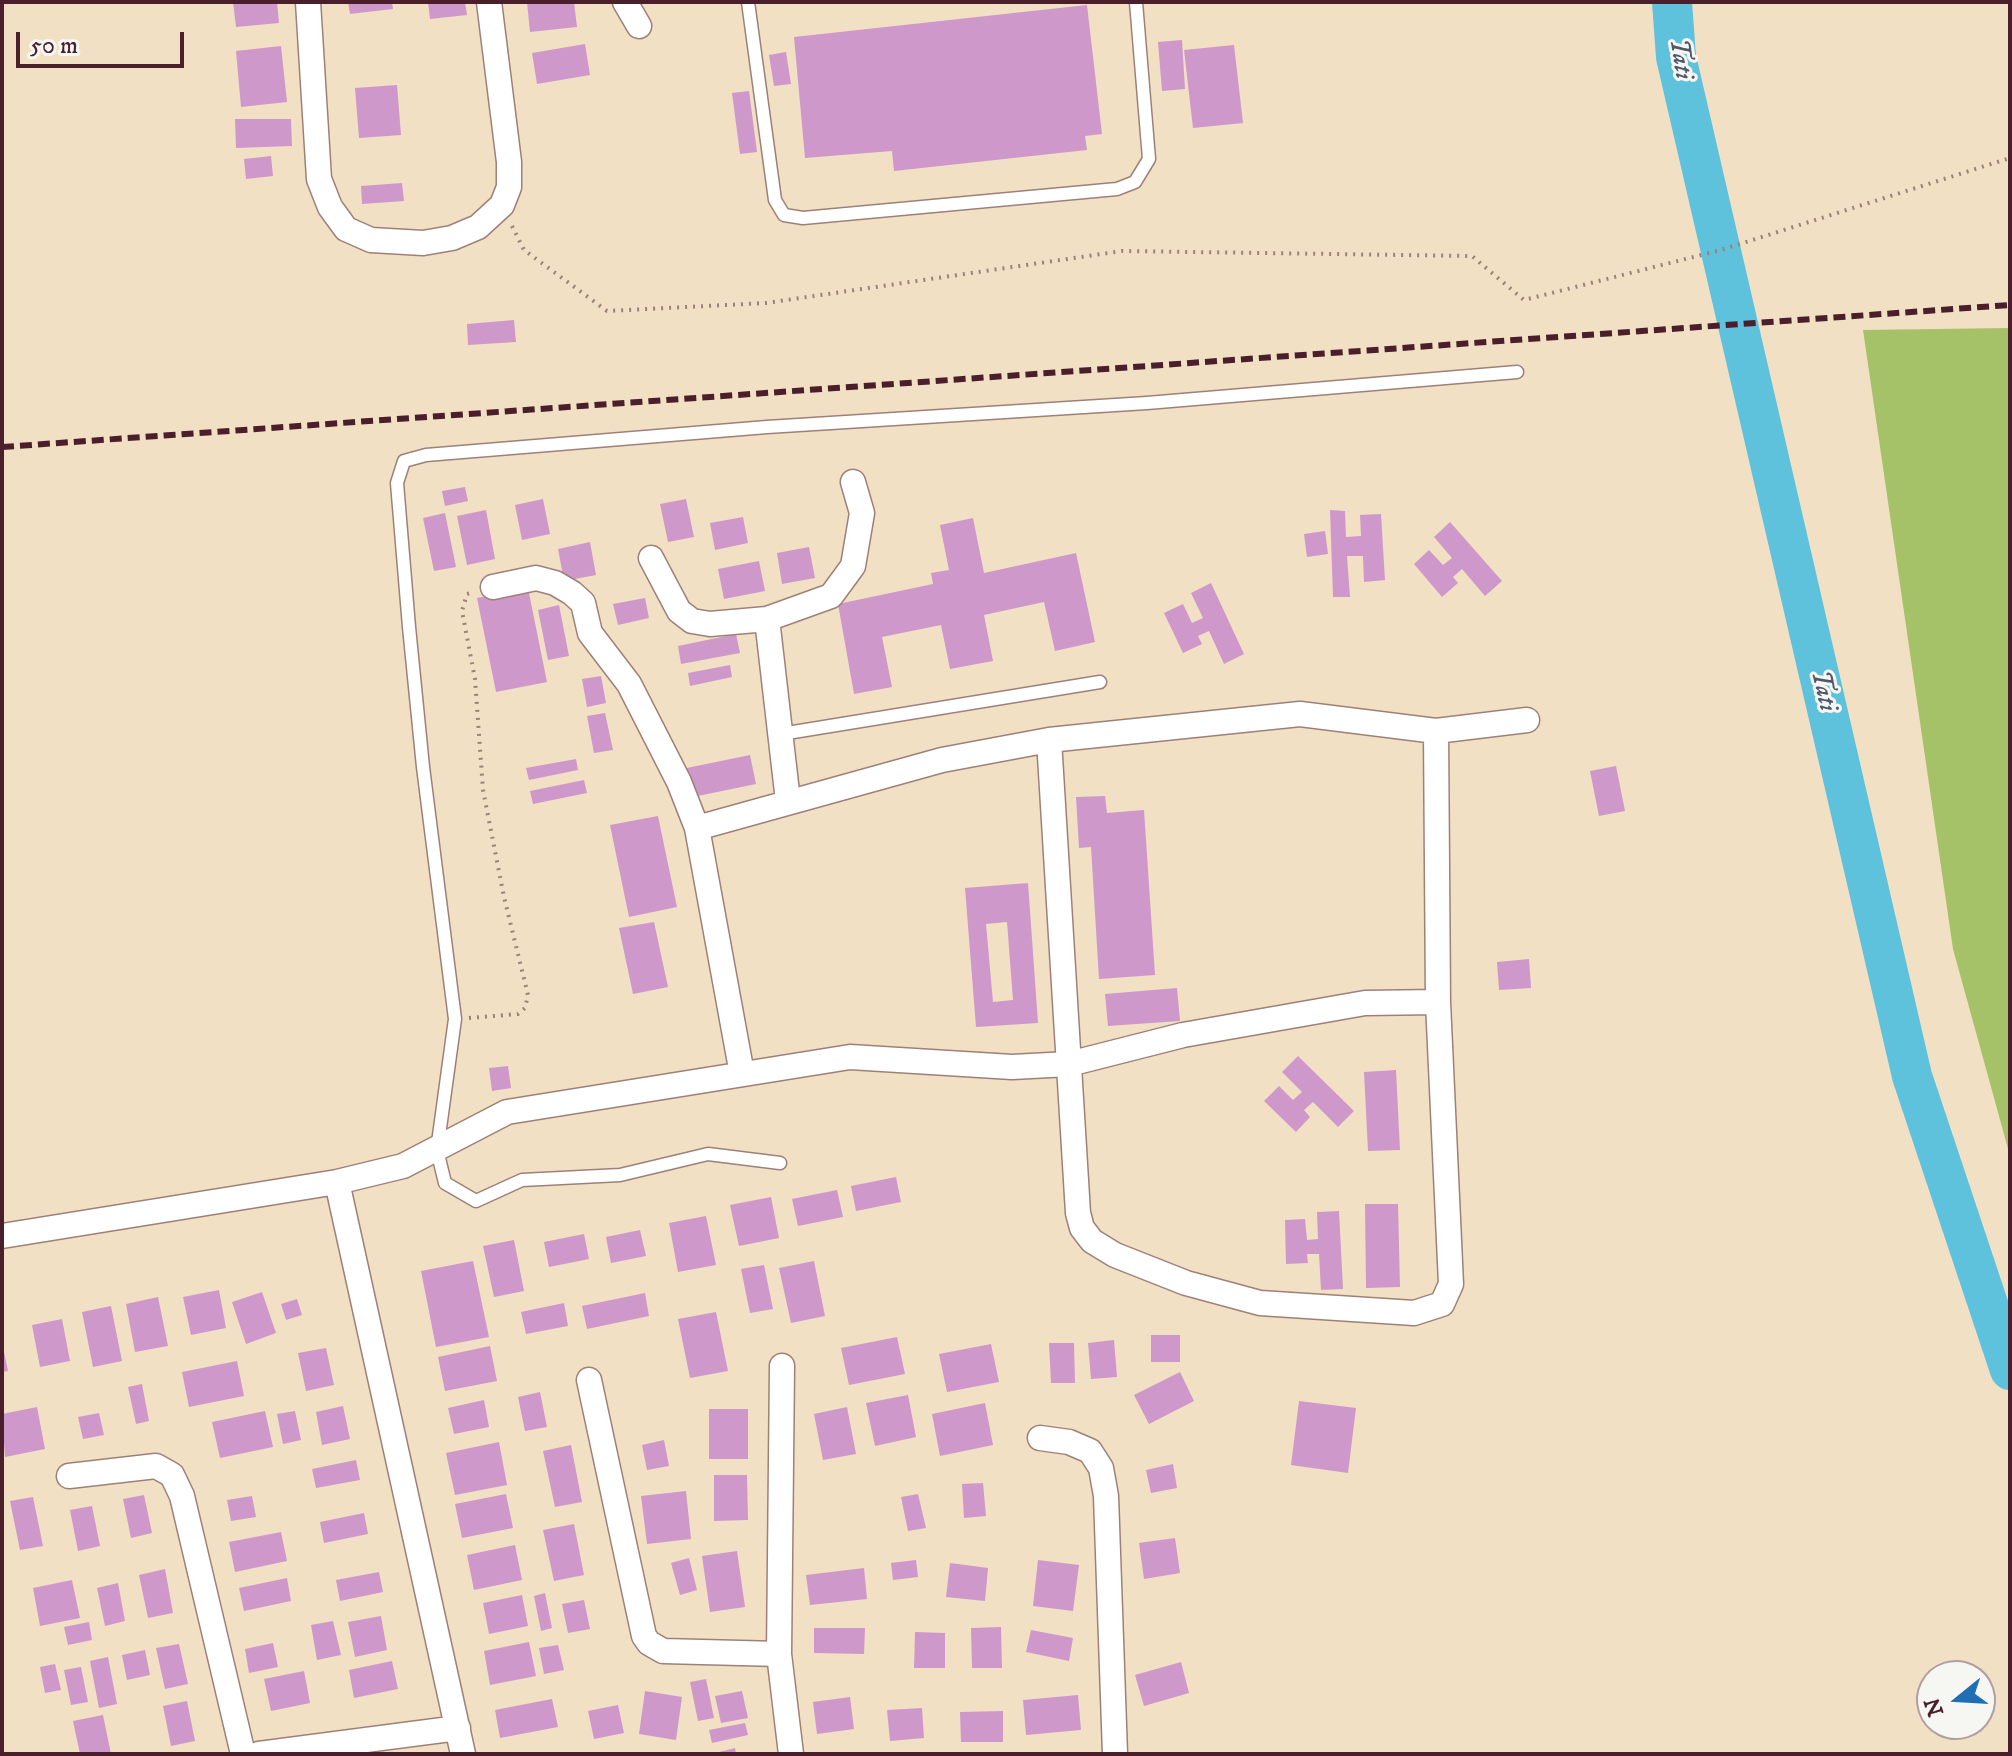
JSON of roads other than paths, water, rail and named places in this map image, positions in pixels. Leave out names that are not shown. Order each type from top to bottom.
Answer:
[{"type":"street","points":[[308,2],[319,179],[330,207],[346,229],[371,240],[423,243],[452,238],[478,227],[502,205],[509,187],[509,162],[489,2]]},
{"type":"street","points":[[625,2],[639,26]]},
{"type":"street","points":[[651,558],[679,611],[692,621],[710,624],[767,619],[831,596],[853,566],[862,513],[853,482]]},
{"type":"street","points":[[493,587],[536,578],[555,583],[572,593],[583,603],[590,633],[629,684],[679,782],[697,828],[742,1074]]},
{"type":"street","points":[[767,619],[788,801]]},
{"type":"street","points":[[697,828],[942,760],[1049,740],[1300,714],[1436,731],[1527,720]]},
{"type":"street","points":[[1049,740],[1078,1213],[1082,1228],[1092,1241],[1115,1255],[1186,1283],[1260,1303],[1414,1313],[1442,1304],[1451,1284],[1438,1002],[1436,731]]},
{"type":"street","points":[[2,1236],[337,1182],[403,1166],[507,1112],[850,1057],[1012,1067],[1069,1064],[1183,1035],[1365,1003],[1438,1002]]},
{"type":"street","points":[[337,1182],[463,1754]]},
{"type":"street","points":[[782,1366],[779,1654],[791,1754]]},
{"type":"street","points":[[589,1380],[644,1636],[663,1651],[779,1654]]},
{"type":"street","points":[[1040,1438],[1069,1442],[1090,1451],[1101,1468],[1106,1496],[1115,1754]]},
{"type":"street","points":[[69,1476],[156,1466],[172,1475],[182,1496],[243,1754]]},
{"type":"street","points":[[259,1754],[458,1728]]},
{"type":"lane","points":[[748,2],[775,200],[784,215],[803,218],[1117,189],[1135,182],[1149,159],[1136,2]]},
{"type":"lane","points":[[780,1163],[708,1154],[620,1175],[522,1180],[476,1201],[445,1183],[437,1150],[455,1019],[409,627],[397,483],[404,461],[426,455],[767,427],[1147,403],[1517,372]]},
{"type":"lane","points":[[781,734],[1100,682]]},
{"type":"waterway","name":"Tati","points":[[1672,2],[1676,57],[1912,1076],[2010,1370]]},
{"type":"railway","points":[[2,447],[2010,305]]}]
